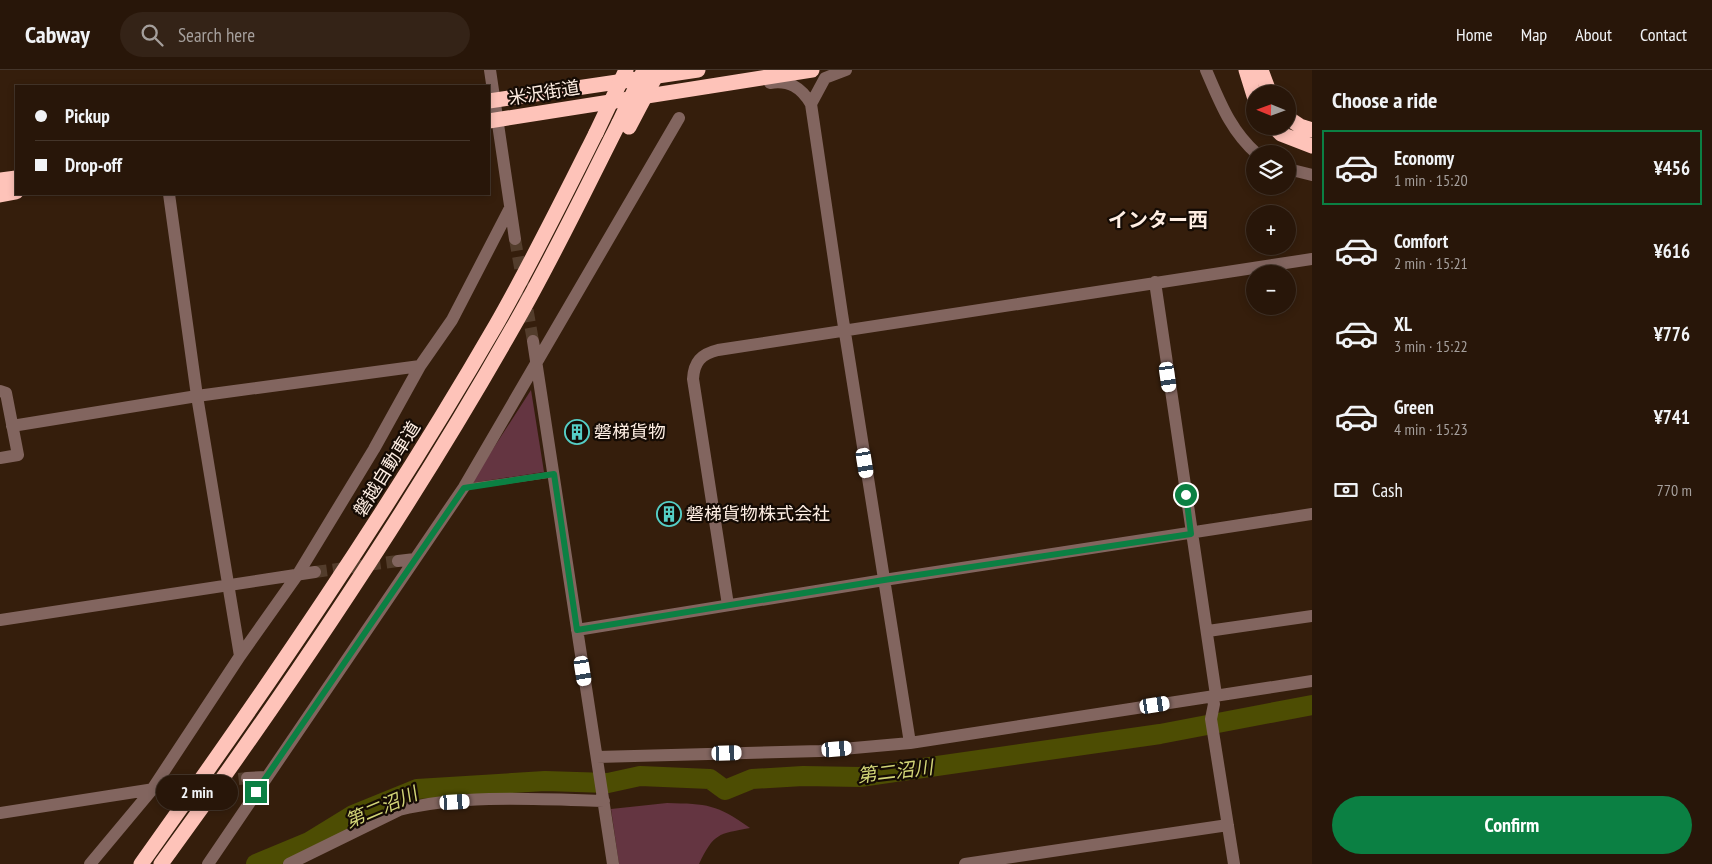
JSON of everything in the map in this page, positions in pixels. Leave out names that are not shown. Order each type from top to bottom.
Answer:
[{"type":"highway","name":"磐越自動車道","points":[[141,864],[296,642],[408,472],[497,324],[596,133],[626,70]]},
{"type":"highway","name":"磐越自動車道","points":[[162,864],[317,642],[389,533],[512,329],[624,125],[644,70]]},
{"type":"highway","points":[[624,125],[659,70]]},
{"type":"highway","name":"米沢街道","points":[[491,101],[698,70]]},
{"type":"highway","name":"米沢街道","points":[[492,120],[812,70]]},
{"type":"highway","points":[[1246,70],[1251,85]]},
{"type":"highway","points":[[1261,70],[1267,85]]},
{"type":"highway","points":[[1296,123],[1312,130]]},
{"type":"highway","points":[[1284,135],[1312,146]]},
{"type":"highway","points":[[0,180],[15,178]]},
{"type":"highway","points":[[0,195],[15,192]]},
{"type":"street","points":[[490,70],[492,120],[515,239]]},
{"type":"street","points":[[811,104],[826,78],[846,70]]},
{"type":"street","points":[[1206,70],[1218,102],[1230,125],[1249,145]]},
{"type":"street","points":[[689,89],[703,94],[772,82],[789,82],[804,93],[811,104],[844,331],[910,743]]},
{"type":"street","points":[[208,864],[464,488],[537,365],[678,118]]},
{"type":"street","points":[[1296,171],[1312,174]]},
{"type":"street","points":[[169,195],[197,396],[240,656]]},
{"type":"street","points":[[90,864],[151,791],[240,656],[298,574],[374,449],[420,366],[452,320],[510,208]]},
{"type":"street","points":[[728,605],[693,379],[696,364],[701,356],[718,350],[1312,259]]},
{"type":"street","points":[[1155,282],[1191,534],[1208,631],[1214,695],[1212,723],[1234,864]]},
{"type":"street","points":[[533,341],[556,474],[577,630],[613,864]]},
{"type":"street","points":[[12,426],[197,396],[420,366]]},
{"type":"street","points":[[0,391],[6,393],[18,455],[0,458]]},
{"type":"street","points":[[577,630],[884,580],[1312,514]]},
{"type":"street","points":[[398,561],[415,559]]},
{"type":"street","points":[[0,620],[315,572]]},
{"type":"street","points":[[1208,631],[1312,616]]},
{"type":"street","points":[[597,757],[820,751],[910,743],[1312,681]]},
{"type":"street","points":[[247,778],[266,777]]},
{"type":"street","points":[[0,813],[168,787]]},
{"type":"street","points":[[289,864],[399,810],[413,806],[435,803],[603,798]]},
{"type":"street","points":[[964,864],[1228,825]]},
{"type":"lane","points":[[464,488],[556,474]]},
{"type":"shaded area","points":[[531,390],[544,472],[471,483]]},
{"type":"shaded area","points":[[667,803],[711,807],[728,814],[750,828],[718,837],[709,846],[699,864],[619,864],[611,809]]},
{"type":"waterway","name":"第二沼川","points":[[256,864],[309,842],[353,815],[417,789],[545,781],[608,783],[640,776],[710,779],[725,790],[752,779],[803,776],[860,777],[1160,734],[1312,705]]},
{"type":"tunnel","points":[[515,239],[533,341]]},
{"type":"tunnel","points":[[315,572],[398,561]]},
{"type":"tunnel","points":[[167,787],[247,778]]},
{"type":"place","name":"磐梯貨物","points":[[577,432]]},
{"type":"place","name":"磐梯貨物株式会社","points":[[669,514]]},
{"type":"district","name":"インター西","points":[[1158,220]]},
{"type":"route","points":[[256,792],[464,488],[554,474],[577,630],[884,580],[1191,534],[1186,495]]}]
